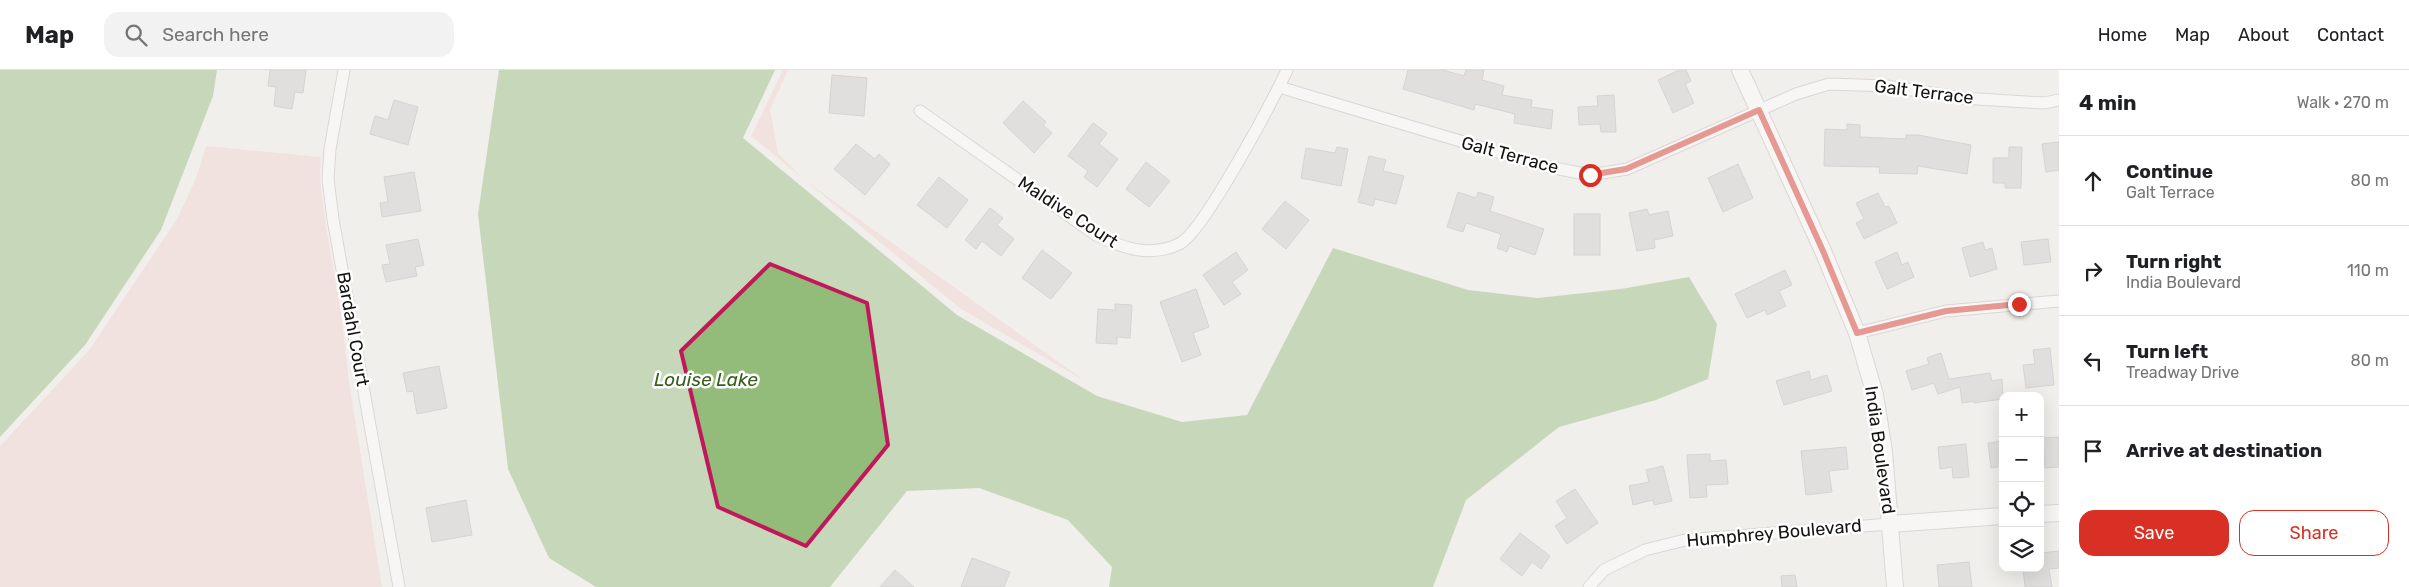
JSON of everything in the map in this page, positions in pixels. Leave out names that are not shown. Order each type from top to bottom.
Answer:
[{"type":"street","name":"Bardahl Court","points":[[344,70],[330,149],[328,179],[332,211],[399,587]]},
{"type":"street","name":"Maldive Court","points":[[920,111],[1096,235],[1124,248],[1153,252],[1180,244],[1205,217],[1287,70]]},
{"type":"street","name":"India Boulevard","points":[[1740,70],[1823,251],[1857,333],[1875,395],[1884,452],[1895,587]]},
{"type":"street","name":"Galt Terrace","points":[[1279,87],[1544,166],[1590,175],[1626,169],[1796,94],[1829,84],[1887,86],[1962,98],[2044,103],[2059,100]]},
{"type":"street","points":[[1857,333],[1946,311],[2059,301]]},
{"type":"street","points":[[2044,514],[2059,513]]},
{"type":"street","name":"Humphrey Boulevard","points":[[1589,587],[1604,570],[1644,550],[1685,540],[1999,516]]},
{"type":"highlighted area","points":[[770,264],[867,303],[888,445],[806,546],[718,507],[681,351]]},
{"type":"shaded area","points":[[783,70],[788,70],[770,110],[778,153],[802,178],[751,136]]},
{"type":"shaded area","points":[[206,146],[321,157],[320,179],[325,221],[341,312],[349,382],[382,587],[0,587],[0,446],[90,349],[177,219],[196,178]]},
{"type":"shaded area","points":[[805,180],[1085,381],[961,309]]},
{"type":"water","points":[[0,70],[217,70],[213,96],[161,230],[85,345],[0,437]]},
{"type":"water","name":"Louise Lake","points":[[499,70],[775,70],[743,138],[957,315],[1097,396],[1182,422],[1247,415],[1333,248],[1468,290],[1538,298],[1621,289],[1689,277],[1717,324],[1708,379],[1656,400],[1559,427],[1466,500],[1433,587],[1109,587],[1112,567],[1068,520],[979,488],[907,491],[830,587],[596,587],[549,558],[508,469],[478,214]]},
{"type":"building","points":[[270,70],[306,70],[303,93],[295,92],[292,109],[274,106],[276,87],[268,86]]},
{"type":"building","points":[[1408,70],[1443,70],[1464,76],[1466,70],[1484,70],[1482,80],[1504,86],[1502,95],[1532,100],[1531,107],[1553,110],[1551,129],[1514,123],[1515,114],[1475,104],[1474,110],[1403,89]]},
{"type":"building","points":[[1679,70],[1686,70],[1691,81],[1685,84],[1694,103],[1673,113],[1658,80]]},
{"type":"building","points":[[832,75],[867,78],[864,116],[829,113]]},
{"type":"building","points":[[1614,95],[1616,132],[1601,132],[1600,124],[1579,125],[1578,107],[1598,106],[1597,96]]},
{"type":"building","points":[[394,100],[418,107],[408,145],[370,134],[375,116],[388,120]]},
{"type":"building","points":[[1023,101],[1046,122],[1043,125],[1052,133],[1034,153],[1003,123]]},
{"type":"building","points":[[1093,123],[1107,133],[1099,144],[1118,159],[1097,187],[1084,177],[1088,171],[1068,156]]},
{"type":"building","points":[[1847,124],[1860,125],[1860,137],[1906,139],[1906,135],[1918,135],[1971,145],[1967,174],[1918,166],[1917,174],[1879,173],[1880,167],[1824,166],[1825,129],[1847,130]]},
{"type":"building","points":[[2059,142],[2059,170],[2046,172],[2042,144]]},
{"type":"building","points":[[856,144],[875,159],[879,154],[890,164],[865,195],[834,169]]},
{"type":"building","points":[[1337,147],[1348,149],[1341,186],[1301,178],[1306,148],[1335,153]]},
{"type":"building","points":[[2009,147],[2022,147],[2021,188],[2005,188],[2005,183],[1993,183],[1993,158],[2009,158]]},
{"type":"building","points":[[1369,156],[1386,160],[1383,171],[1404,176],[1396,204],[1375,199],[1373,206],[1358,202]]},
{"type":"building","points":[[1146,162],[1170,181],[1149,207],[1126,189]]},
{"type":"building","points":[[1738,164],[1753,198],[1723,212],[1708,178]]},
{"type":"building","points":[[414,172],[421,211],[382,217],[380,203],[388,202],[384,177]]},
{"type":"building","points":[[939,177],[968,200],[947,228],[917,205]]},
{"type":"building","points":[[1458,192],[1476,198],[1478,192],[1494,197],[1490,211],[1544,229],[1535,255],[1509,246],[1507,252],[1497,248],[1501,234],[1466,223],[1463,232],[1447,227]]},
{"type":"building","points":[[1878,193],[1885,207],[1889,206],[1897,223],[1864,239],[1856,223],[1864,219],[1856,203]]},
{"type":"building","points":[[1285,201],[1309,220],[1286,249],[1262,229]]},
{"type":"building","points":[[990,208],[1003,218],[997,225],[1014,239],[1001,256],[982,241],[976,249],[965,240]]},
{"type":"building","points":[[1647,209],[1649,215],[1668,211],[1673,236],[1654,240],[1655,248],[1637,251],[1629,213]]},
{"type":"building","points":[[1574,214],[1600,214],[1600,255],[1574,255]]},
{"type":"building","points":[[418,239],[424,265],[415,267],[417,276],[386,282],[382,265],[390,264],[386,245]]},
{"type":"building","points":[[2048,239],[2051,262],[2024,265],[2021,242]]},
{"type":"building","points":[[1983,242],[1985,250],[1992,248],[1997,269],[1970,277],[1962,248]]},
{"type":"building","points":[[1042,250],[1072,273],[1051,299],[1022,278]]},
{"type":"building","points":[[1236,252],[1248,270],[1232,282],[1241,294],[1224,305],[1203,275]]},
{"type":"building","points":[[1897,252],[1902,265],[1908,262],[1914,277],[1887,289],[1875,262]]},
{"type":"building","points":[[1785,270],[1792,285],[1779,291],[1786,306],[1767,315],[1765,310],[1747,318],[1735,294]]},
{"type":"building","points":[[1196,289],[1209,327],[1193,333],[1201,355],[1182,362],[1160,302]]},
{"type":"building","points":[[1115,304],[1132,305],[1130,338],[1117,337],[1117,344],[1096,343],[1098,309],[1115,310]]},
{"type":"building","points":[[2050,348],[2054,385],[2026,388],[2023,365],[2035,364],[2033,350]]},
{"type":"building","points":[[1941,353],[1949,379],[1990,373],[1992,381],[2002,379],[2003,392],[1999,392],[1999,400],[1962,403],[1960,387],[1938,394],[1934,383],[1912,390],[1906,371],[1929,364],[1927,358]]},
{"type":"building","points":[[439,366],[447,408],[417,414],[413,391],[407,392],[403,373]]},
{"type":"building","points":[[1809,371],[1811,380],[1827,375],[1832,391],[1784,405],[1776,381]]},
{"type":"building","points":[[2059,437],[2059,467],[2045,468],[2044,438]]},
{"type":"building","points":[[1999,442],[1999,467],[1991,468],[1988,443]]},
{"type":"building","points":[[1966,444],[1969,477],[1953,478],[1952,467],[1940,469],[1938,447]]},
{"type":"building","points":[[1846,447],[1848,469],[1829,471],[1832,492],[1806,495],[1801,451]]},
{"type":"building","points":[[1710,454],[1710,461],[1726,460],[1728,484],[1706,485],[1707,497],[1690,498],[1687,455]]},
{"type":"building","points":[[1663,466],[1672,501],[1654,505],[1653,500],[1633,505],[1629,486],[1649,482],[1646,470]]},
{"type":"building","points":[[1575,489],[1598,523],[1567,544],[1555,526],[1567,518],[1556,501]]},
{"type":"building","points":[[466,500],[472,535],[432,542],[426,508]]},
{"type":"building","points":[[1520,533],[1550,556],[1541,569],[1532,562],[1522,576],[1500,559]]},
{"type":"building","points":[[2059,551],[2059,568],[2049,569],[2052,587],[2025,587],[2023,572],[2044,572],[2044,553]]},
{"type":"building","points":[[972,558],[1010,572],[1004,587],[961,587]]},
{"type":"building","points":[[1969,562],[1972,587],[1939,587],[1937,565]]},
{"type":"building","points":[[895,570],[914,587],[880,587]]},
{"type":"building","points":[[1795,575],[1797,587],[1782,587],[1781,576]]},
{"type":"route","points":[[1590,175],[1626,169],[1759,110],[1823,251],[1857,333],[1946,311],[2019,304]]}]
